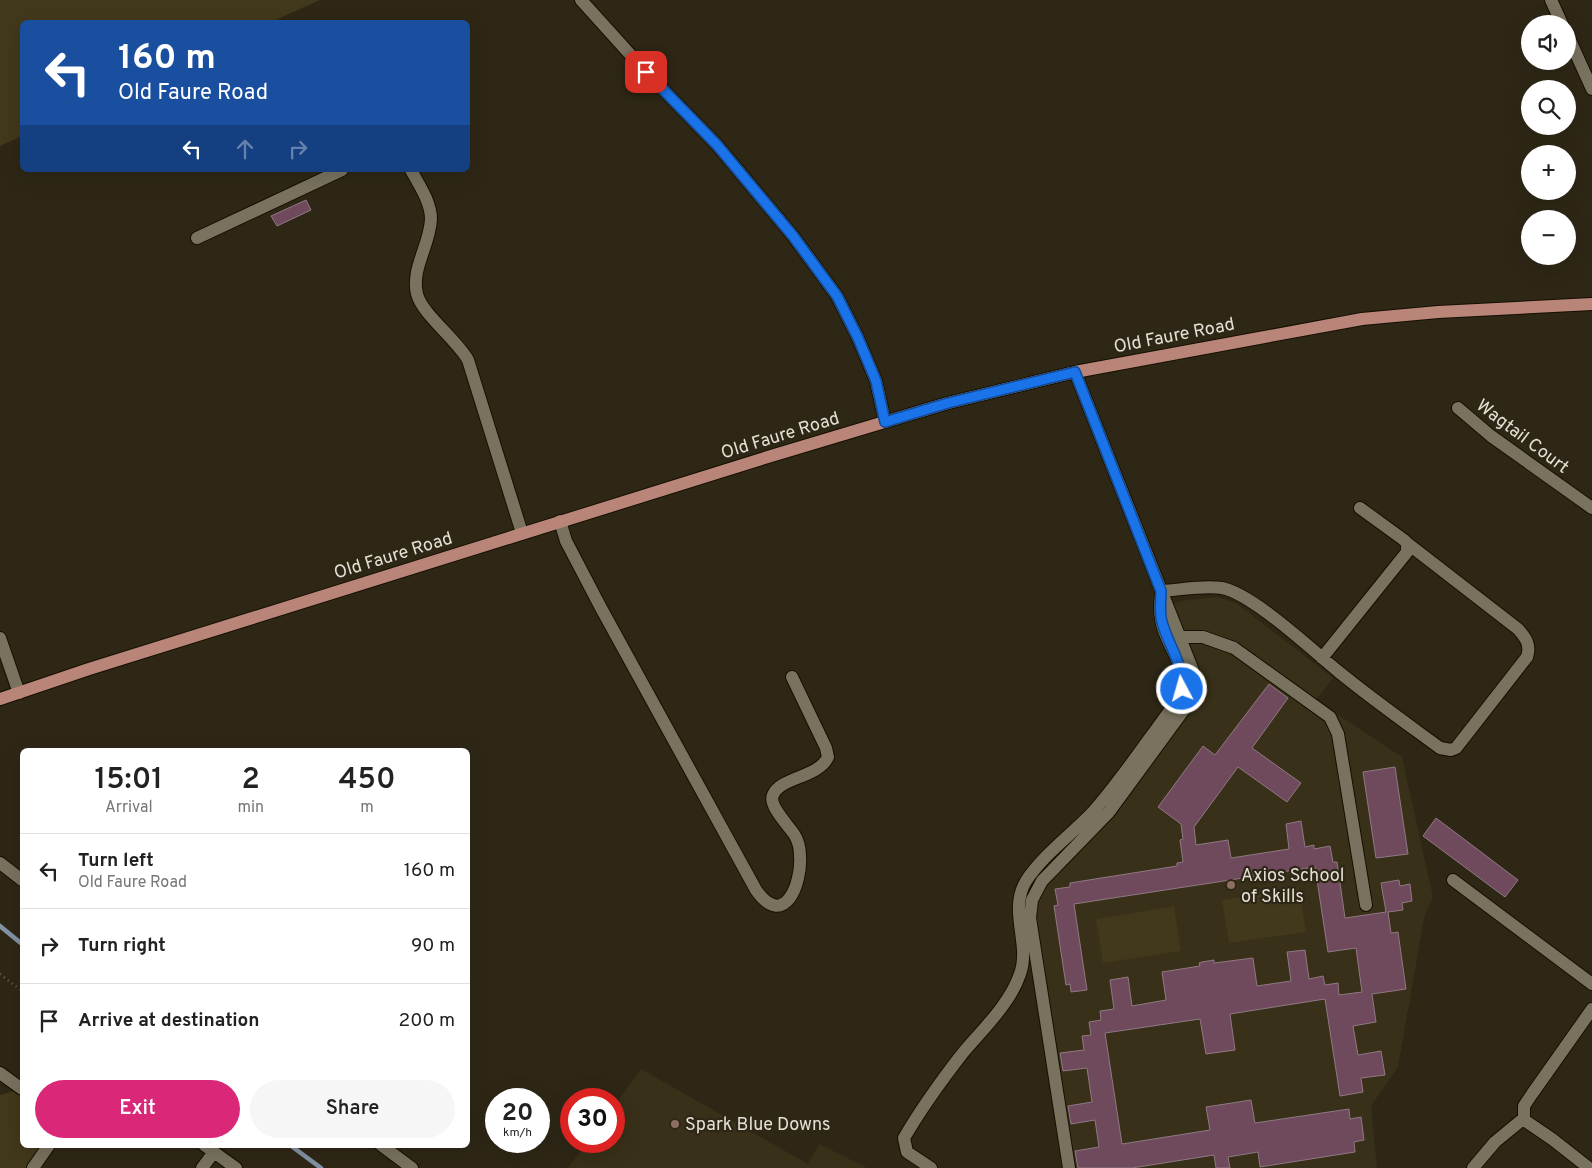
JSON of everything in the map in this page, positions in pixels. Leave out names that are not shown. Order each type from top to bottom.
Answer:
[{"type":"main road","name":"Old Faure Road","points":[[0,699],[560,521],[948,403],[1075,372],[1362,319],[1438,312],[1592,304]]},
{"type":"street","points":[[581,0],[646,72],[717,145],[793,236],[837,296],[858,338],[876,381],[885,422]]},
{"type":"street","points":[[1551,0],[1558,15]]},
{"type":"street","points":[[1576,54],[1592,89]]},
{"type":"street","points":[[197,238],[338,172]]},
{"type":"street","points":[[412,172],[428,204],[431,219],[418,268],[417,294],[421,304],[461,349],[468,360],[522,533]]},
{"type":"street","points":[[1069,1168],[1030,918],[1032,900],[1042,881],[1109,812],[1194,696],[1197,681],[1075,372]]},
{"type":"street","name":"Wagtail Court","points":[[1458,408],[1491,436],[1592,508]]},
{"type":"street","points":[[1161,591],[1206,587],[1224,588],[1243,598],[1272,617],[1373,700],[1440,748],[1448,751],[1456,748],[1526,657],[1528,645],[1526,638],[1518,629],[1400,536],[1360,508]]},
{"type":"street","points":[[560,521],[566,541],[601,608],[756,890],[764,901],[772,906],[780,905],[793,892],[798,882],[801,857],[795,836],[776,810],[772,799],[773,794],[781,787],[818,768],[828,757],[826,748],[792,677]]},
{"type":"street","points":[[1322,658],[1407,552],[1407,543]]},
{"type":"street","points":[[931,1168],[907,1152],[904,1138],[961,1056],[1009,995],[1021,973],[1022,960],[1018,902],[1026,881],[1110,791],[1182,689],[1183,679],[1179,665],[1161,620],[1161,591]]},
{"type":"street","points":[[1180,638],[1203,637],[1234,648],[1330,717],[1338,734],[1366,904]]},
{"type":"street","points":[[0,638],[19,693]]},
{"type":"street","points":[[0,863],[20,878]]},
{"type":"street","points":[[1453,880],[1592,984]]},
{"type":"street","points":[[1589,1168],[1527,1122],[1524,1118],[1524,1106],[1592,1009]]},
{"type":"street","points":[[2,1080],[20,1088]]},
{"type":"street","points":[[1474,1168],[1495,1142],[1524,1118]]},
{"type":"street","points":[[33,1168],[47,1148]]},
{"type":"street","points":[[202,1168],[209,1148],[236,1168]]},
{"type":"street","points":[[385,1148],[412,1168]]},
{"type":"path","points":[[0,974],[20,989]]},
{"type":"shaded area","points":[[0,0],[320,0],[275,20],[20,20],[20,137],[0,146]]},
{"type":"shaded area","name":"Axios School of Skills","points":[[1218,597],[1236,603],[1333,678],[1316,700],[1402,757],[1433,897],[1424,918],[1398,1067],[1371,1106],[1377,1168],[1062,1168],[1025,923],[1026,898],[1034,881],[1040,874],[1106,808],[1190,691],[1191,681],[1171,606],[1180,601]]},
{"type":"shaded area","points":[[1299,888],[1306,932],[1229,943],[1222,900]]},
{"type":"shaded area","points":[[1174,906],[1181,951],[1103,963],[1096,919]]},
{"type":"shaded area","name":"Spark Blue Downs","points":[[641,1069],[808,1164],[819,1144],[867,1168],[568,1168],[579,1153],[625,1153],[625,1091]]},
{"type":"shaded area","points":[[13,1091],[20,1094],[20,1148],[40,1148],[26,1168],[0,1168],[0,1095]]},
{"type":"building","points":[[306,200],[311,210],[277,226],[271,216]]},
{"type":"building","points":[[1269,684],[1288,698],[1252,748],[1301,783],[1287,802],[1238,767],[1194,827],[1196,845],[1228,840],[1231,858],[1289,849],[1286,824],[1301,821],[1305,847],[1314,845],[1314,849],[1330,846],[1333,862],[1337,862],[1345,918],[1386,912],[1381,883],[1399,880],[1400,886],[1410,884],[1412,901],[1402,903],[1403,910],[1388,912],[1391,933],[1398,932],[1406,989],[1372,994],[1376,1022],[1353,1026],[1358,1055],[1381,1051],[1385,1075],[1361,1078],[1363,1092],[1340,1096],[1325,999],[1230,1014],[1235,1050],[1206,1054],[1200,1019],[1105,1033],[1122,1144],[1210,1130],[1206,1107],[1251,1100],[1255,1123],[1349,1109],[1350,1119],[1361,1117],[1364,1140],[1354,1142],[1355,1152],[1260,1167],[1258,1152],[1228,1157],[1230,1168],[1216,1168],[1214,1155],[1132,1168],[1078,1168],[1075,1151],[1099,1147],[1095,1120],[1071,1124],[1068,1106],[1092,1102],[1087,1068],[1063,1071],[1060,1053],[1084,1050],[1082,1036],[1091,1035],[1089,1022],[1101,1020],[1100,1011],[1114,1009],[1110,980],[1128,977],[1132,1006],[1166,1000],[1162,972],[1200,966],[1199,963],[1214,960],[1214,963],[1253,958],[1257,986],[1291,981],[1287,952],[1305,950],[1309,979],[1323,976],[1325,985],[1338,983],[1339,995],[1362,992],[1356,948],[1328,952],[1315,867],[1074,904],[1087,990],[1071,992],[1070,984],[1066,985],[1054,906],[1058,905],[1055,889],[1070,887],[1070,883],[1177,866],[1177,863],[1183,862],[1180,840],[1183,839],[1181,824],[1158,807],[1203,746],[1215,755]]},
{"type":"building","points":[[1395,767],[1408,854],[1376,858],[1363,772]]},
{"type":"building","points":[[1436,818],[1518,880],[1505,897],[1423,836]]},
{"type":"waterway","points":[[0,926],[20,942]]},
{"type":"waterway","points":[[294,1148],[321,1168]]},
{"type":"place","name":"Axios School of Skills","points":[[1231,885]]},
{"type":"place","name":"Spark Blue Downs","points":[[675,1124]]},
{"type":"route","points":[[646,72],[717,145],[793,236],[837,296],[858,338],[876,381],[885,422],[948,403],[1075,372],[1161,591],[1161,620],[1179,665],[1183,679],[1182,689]]}]
